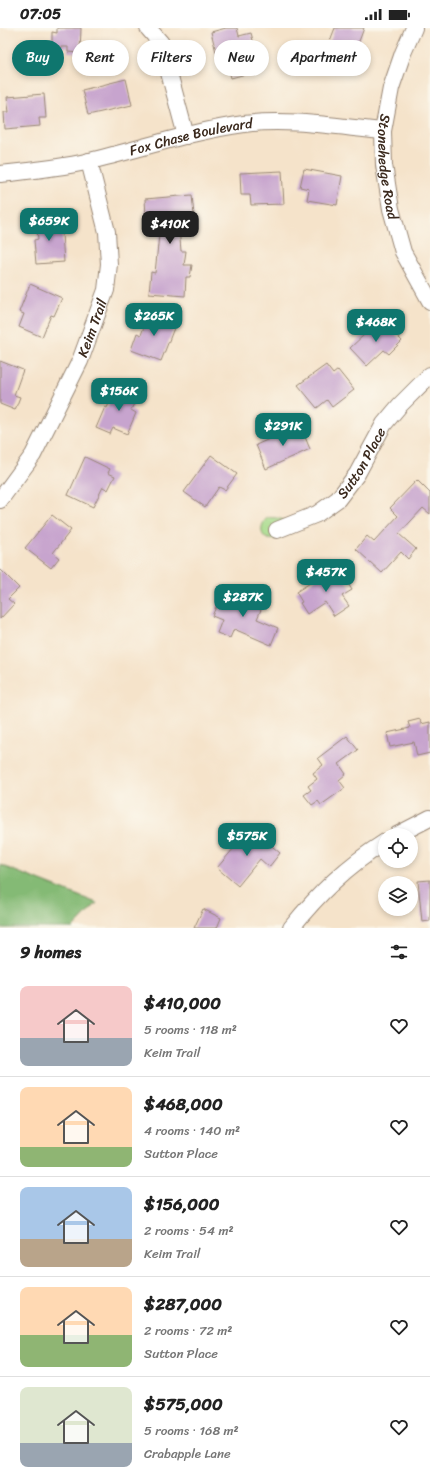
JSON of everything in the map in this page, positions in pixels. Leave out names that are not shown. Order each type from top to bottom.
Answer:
[{"type":"street","points":[[148,28],[162,43],[186,136]]},
{"type":"street","name":"Stonehedge Road","points":[[414,28],[403,53],[391,88],[383,131],[384,165],[391,209],[404,252],[430,301]]},
{"type":"street","name":"Fox Chase Boulevard","points":[[0,174],[36,171],[89,161],[186,136],[244,124],[275,122],[383,131]]},
{"type":"street","name":"Keim Trail","points":[[0,500],[33,455],[80,361],[106,290],[109,264],[107,232],[89,161]]},
{"type":"street","name":"Sutton Place","points":[[277,530],[317,514],[338,499],[357,474],[384,424],[400,404],[430,375]]},
{"type":"street","points":[[411,828],[430,818]]},
{"type":"street","points":[[291,928],[308,907],[336,878],[367,853],[378,846]]},
{"type":"green space","points":[[267,518],[282,520],[295,528],[278,538],[267,538],[262,533],[262,526]]},
{"type":"green space","points":[[0,865],[97,903],[73,928],[0,928]]},
{"type":"building","points":[[57,28],[81,28],[81,40],[72,40],[72,52],[68,52],[68,47],[64,47],[64,40],[52,40],[52,32],[57,33]]},
{"type":"building","points":[[226,28],[237,28],[239,36],[251,33],[253,40],[214,40],[214,44],[211,32]]},
{"type":"building","points":[[335,28],[364,28],[360,40],[330,40]]},
{"type":"building","points":[[126,79],[132,105],[88,115],[82,90]]},
{"type":"building","points":[[44,94],[46,118],[39,118],[40,126],[5,129],[4,112],[9,112],[7,97]]},
{"type":"building","points":[[304,169],[342,176],[337,205],[307,200],[309,189],[300,187]]},
{"type":"building","points":[[282,171],[284,204],[251,205],[250,195],[241,195],[240,173]]},
{"type":"building","points":[[192,195],[194,215],[178,216],[181,251],[186,251],[184,265],[192,265],[190,277],[186,277],[185,296],[149,293],[151,272],[155,273],[159,235],[156,235],[155,216],[146,216],[145,199]]},
{"type":"building","points":[[61,219],[64,262],[36,264],[34,240],[38,239],[36,221]]},
{"type":"building","points":[[30,284],[62,298],[54,316],[51,315],[42,337],[19,327],[24,314],[19,312]]},
{"type":"building","points":[[149,313],[176,323],[161,361],[131,350],[137,333],[141,335]]},
{"type":"building","points":[[381,319],[402,341],[389,354],[384,350],[367,366],[350,348]]},
{"type":"building","points":[[0,361],[23,370],[14,395],[20,397],[15,410],[0,404]]},
{"type":"building","points":[[326,365],[333,374],[338,370],[354,390],[332,407],[327,400],[317,408],[298,385]]},
{"type":"building","points":[[117,385],[138,395],[131,410],[136,413],[127,434],[113,428],[110,434],[96,428]]},
{"type":"building","points":[[300,425],[310,449],[266,469],[256,445]]},
{"type":"building","points":[[211,455],[237,474],[225,490],[219,487],[205,507],[184,492]]},
{"type":"building","points":[[85,457],[110,469],[108,473],[115,476],[108,490],[103,487],[93,507],[68,495]]},
{"type":"building","points":[[417,480],[430,493],[430,514],[423,508],[399,534],[416,549],[408,559],[401,552],[382,573],[356,549],[367,536],[374,542],[398,516],[390,508]]},
{"type":"building","points":[[52,515],[71,530],[53,553],[59,558],[51,568],[25,548]]},
{"type":"building","points":[[337,566],[352,590],[342,596],[349,606],[334,616],[325,602],[307,614],[300,603],[302,602],[296,592]]},
{"type":"building","points":[[0,569],[19,588],[8,599],[14,604],[0,619]]},
{"type":"building","points":[[222,593],[246,603],[250,594],[265,600],[257,619],[278,628],[271,645],[234,629],[230,638],[217,633],[222,620],[212,616]]},
{"type":"building","points":[[420,719],[421,724],[430,722],[430,753],[417,756],[414,742],[390,747],[387,733],[410,728],[408,722]]},
{"type":"building","points":[[347,736],[358,750],[339,764],[346,774],[339,780],[345,788],[321,805],[318,801],[312,805],[304,795],[311,790],[308,786],[317,779],[313,773],[323,765],[318,758]]},
{"type":"building","points":[[251,828],[280,853],[269,867],[260,859],[238,886],[217,868]]},
{"type":"building","points":[[430,880],[430,921],[422,922],[418,881]]},
{"type":"building","points":[[203,909],[221,918],[217,928],[194,928]]}]
